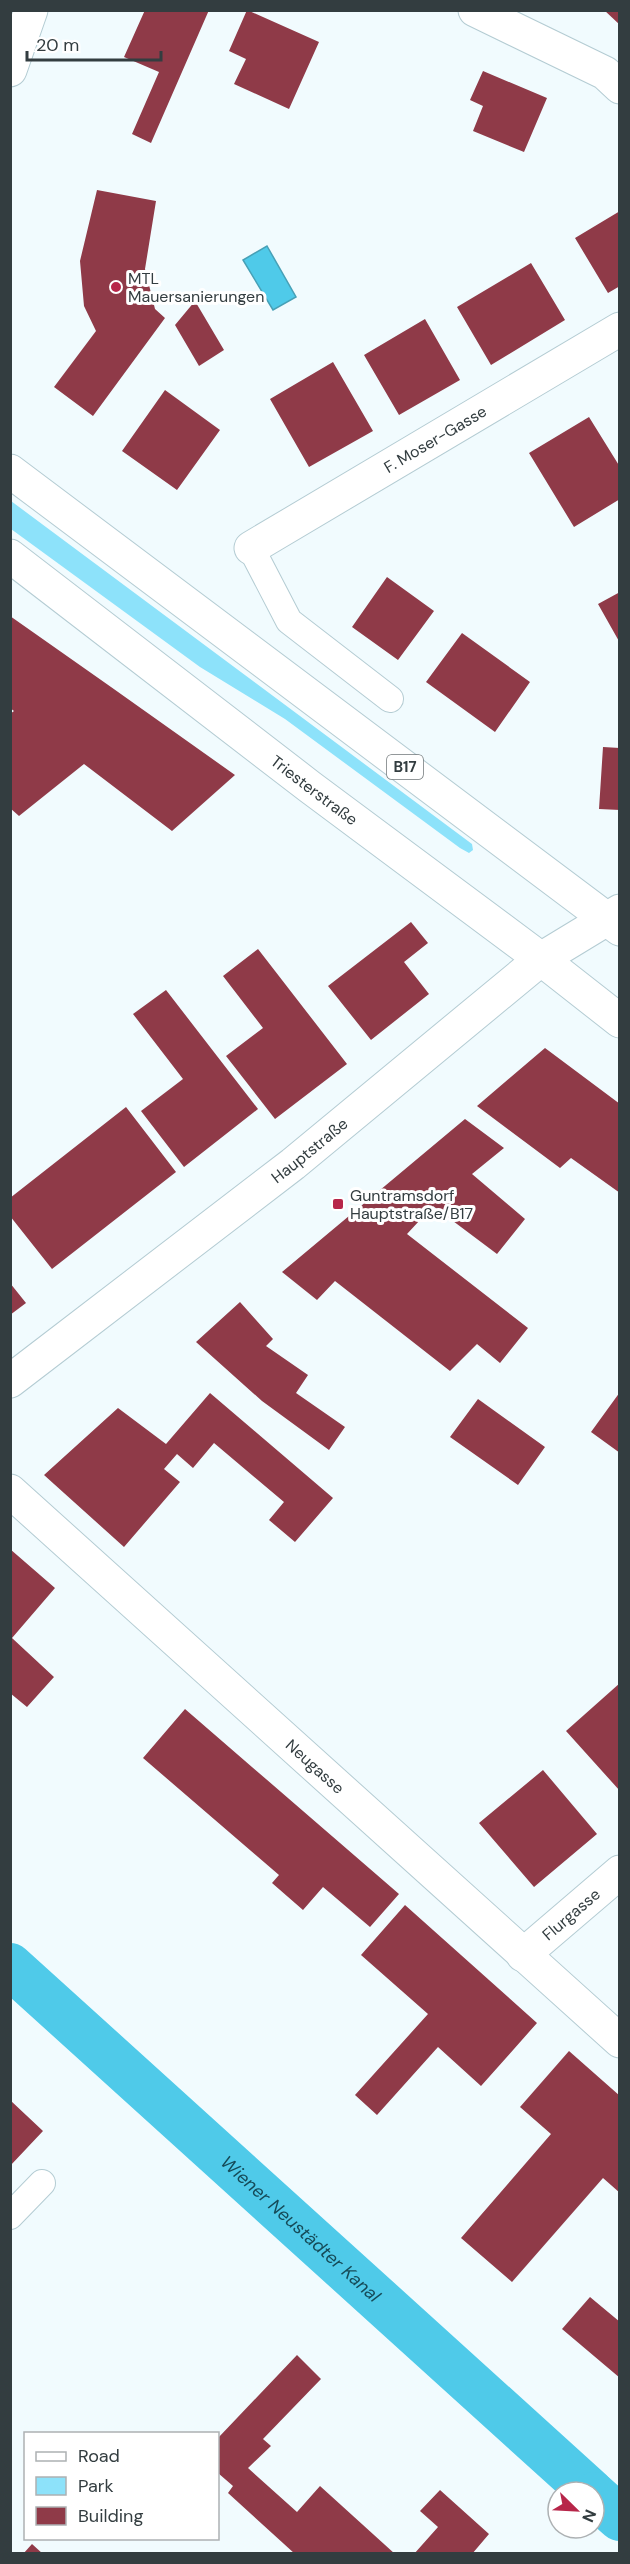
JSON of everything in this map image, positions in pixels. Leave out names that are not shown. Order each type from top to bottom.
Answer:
[{"type":"street","points":[[10,70],[31,10]]},
{"type":"street","points":[[474,10],[605,73],[620,87]]},
{"type":"street","name":"F. Moser-Gasse","points":[[251,548],[620,329]]},
{"type":"street","name":"B17","points":[[10,471],[615,919]]},
{"type":"street","name":"Triesterstraße","points":[[10,556],[620,1021]]},
{"type":"street","name":"Hauptstraße","points":[[10,1381],[293,1164],[541,959],[615,919]]},
{"type":"street","name":"Neugasse","points":[[10,1491],[620,2041]]},
{"type":"street","name":"Flurgasse","points":[[523,1955],[620,1872]]},
{"type":"lane","points":[[251,548],[289,621],[390,699]]},
{"type":"lane","points":[[10,2216],[42,2183]]},
{"type":"green space","points":[[11,501],[472,844],[473,850],[469,853],[460,848],[285,719],[200,667],[11,529]]},
{"type":"shaded area","points":[[267,246],[296,297],[273,310],[243,260]]},
{"type":"building","points":[[145,10],[209,10],[151,143],[132,134],[159,72],[124,57]]},
{"type":"building","points":[[247,10],[319,42],[289,109],[234,84],[246,59],[229,51]]},
{"type":"building","points":[[604,10],[620,10],[620,25]]},
{"type":"building","points":[[483,71],[547,98],[524,152],[473,131],[483,106],[470,100]]},
{"type":"building","name":"MTL Mauersanierungen","points":[[97,190],[156,201],[145,269],[155,309],[165,318],[93,416],[54,387],[96,331],[84,306],[80,261]]},
{"type":"building","points":[[620,211],[620,286],[608,293],[575,238]]},
{"type":"building","points":[[531,263],[565,320],[491,365],[457,307]]},
{"type":"building","points":[[195,301],[224,350],[199,366],[175,325]]},
{"type":"building","points":[[425,319],[460,380],[399,415],[364,355]]},
{"type":"building","points":[[333,362],[373,431],[309,467],[270,399]]},
{"type":"building","points":[[165,390],[220,430],[177,490],[122,451]]},
{"type":"building","points":[[589,417],[620,467],[620,499],[574,527],[529,453]]},
{"type":"building","points":[[387,577],[434,611],[398,660],[352,627]]},
{"type":"building","points":[[620,592],[620,643],[598,604]]},
{"type":"building","points":[[10,616],[235,775],[172,831],[84,764],[19,816],[10,808],[10,714],[14,711],[10,708]]},
{"type":"building","points":[[462,633],[530,682],[495,732],[426,682]]},
{"type":"building","points":[[603,747],[620,748],[620,810],[599,809]]},
{"type":"building","points":[[411,922],[428,943],[404,962],[429,994],[371,1040],[328,986]]},
{"type":"building","points":[[258,949],[347,1064],[275,1119],[226,1056],[263,1028],[223,976]]},
{"type":"building","points":[[166,990],[258,1109],[184,1167],[141,1111],[183,1079],[133,1014]]},
{"type":"building","points":[[545,1048],[620,1104],[620,1193],[571,1158],[560,1168],[477,1106]]},
{"type":"building","points":[[126,1107],[176,1172],[52,1269],[10,1216],[10,1198]]},
{"type":"building","points":[[465,1119],[504,1148],[472,1174],[525,1219],[497,1254],[433,1206],[407,1234],[528,1328],[500,1363],[477,1344],[450,1371],[335,1281],[317,1300],[282,1272]]},
{"type":"building","points":[[10,1283],[26,1303],[10,1315]]},
{"type":"building","points":[[240,1302],[273,1339],[266,1346],[308,1375],[296,1393],[345,1427],[329,1450],[262,1401],[196,1342]]},
{"type":"building","points":[[620,1392],[620,1453],[591,1432]]},
{"type":"building","points":[[210,1393],[333,1498],[295,1542],[269,1520],[284,1502],[214,1443],[193,1468],[177,1454],[164,1469],[180,1482],[124,1547],[44,1475],[118,1408],[166,1444]]},
{"type":"building","points":[[478,1399],[545,1447],[518,1485],[450,1437]]},
{"type":"building","points":[[10,1549],[55,1588],[12,1638],[54,1677],[27,1707],[10,1693]]},
{"type":"building","points":[[620,1683],[620,1791],[566,1731]]},
{"type":"building","points":[[185,1709],[399,1894],[370,1927],[323,1887],[303,1910],[272,1883],[279,1875],[143,1758]]},
{"type":"building","points":[[543,1770],[597,1834],[534,1887],[479,1823]]},
{"type":"building","points":[[405,1905],[537,2023],[481,2086],[438,2047],[377,2115],[355,2095],[428,2014],[361,1955]]},
{"type":"building","points":[[569,2051],[620,2096],[620,2193],[603,2178],[512,2282],[461,2238],[551,2134],[520,2107]]},
{"type":"building","points":[[10,2100],[43,2131],[10,2166]]},
{"type":"building","points":[[590,2297],[620,2322],[620,2378],[562,2329]]},
{"type":"building","points":[[297,2355],[321,2379],[263,2439],[271,2446],[248,2468],[297,2512],[320,2486],[395,2554],[295,2554],[228,2493],[233,2486],[219,2474],[219,2437]]},
{"type":"building","points":[[440,2490],[489,2534],[472,2554],[414,2554],[438,2527],[420,2511]]},
{"type":"building","points":[[32,2544],[43,2554],[23,2554]]},
{"type":"waterway","name":"Wiener Neustädter Kanal","points":[[10,1966],[578,2480]]},
{"type":"waterway","name":"Wiener Neustädter Kanal","points":[[606,2506],[620,2518]]},
{"type":"place","name":"MTL Mauersanierungen","points":[[116,287]]},
{"type":"place","name":"Guntramsdorf Hauptstraße/B17","points":[[338,1204]]}]
